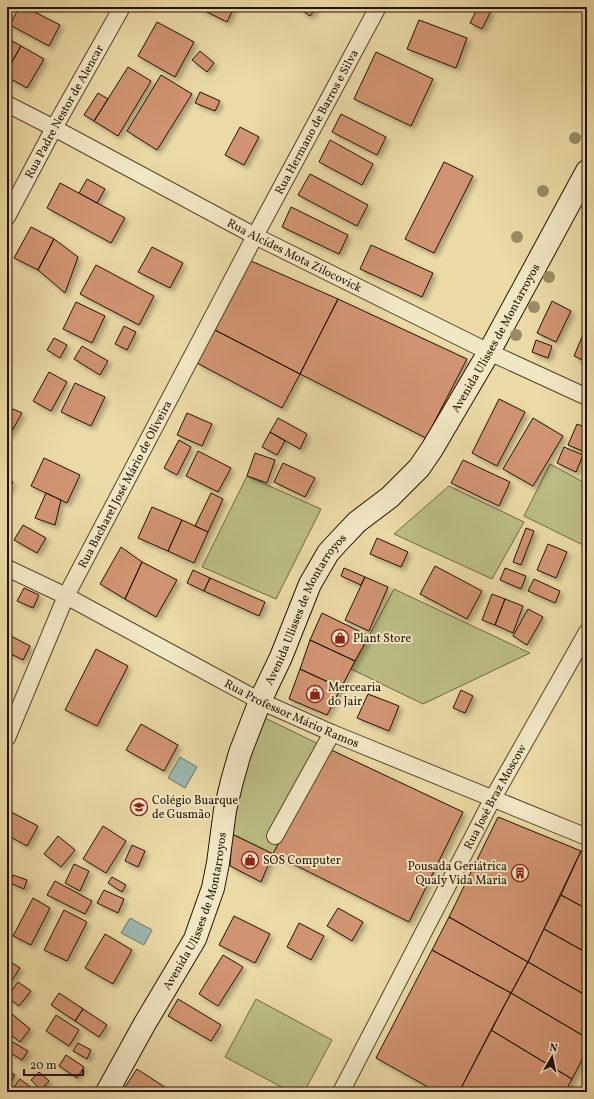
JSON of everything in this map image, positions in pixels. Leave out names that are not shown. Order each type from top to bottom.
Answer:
[{"type":"main road","name":"Avenida Ulisses de Montarroyos","points":[[107,1092],[144,1025],[195,939],[213,888],[225,810],[240,753],[260,701],[281,657],[310,584],[328,553],[357,522],[390,497],[419,468],[432,449],[489,352],[587,171]]},
{"type":"street","name":"Rua Padre Nestor de Alencar","points":[[7,217],[54,128],[122,7]]},
{"type":"street","name":"Rua Hermano de Barros e Silva","points":[[255,236],[378,7]]},
{"type":"street","name":"Rua Alcídes Mota Zilocovick","points":[[7,104],[255,236],[489,352],[587,398]]},
{"type":"street","name":"Rua Bacharel José Mário de Oliveira","points":[[7,738],[66,596],[255,236]]},
{"type":"street","name":"Rua Professor Mário Ramos","points":[[7,568],[66,596],[260,701],[332,733],[587,837]]},
{"type":"street","name":"Rua José Braz Moscow","points":[[341,1092],[493,798],[587,632]]},
{"type":"street","points":[[275,836],[332,733]]},
{"type":"green space","points":[[550,464],[587,484],[587,547],[524,516]]},
{"type":"green space","points":[[247,476],[321,509],[276,599],[202,567]]},
{"type":"green space","points":[[449,486],[524,522],[492,579],[394,534]]},
{"type":"green space","points":[[394,589],[530,653],[423,704],[351,669]]},
{"type":"green space","points":[[265,718],[327,748],[273,854],[232,834],[234,808],[250,750]]},
{"type":"green space","points":[[256,999],[332,1040],[304,1092],[291,1092],[225,1057]]},
{"type":"water","points":[[180,757],[197,767],[185,788],[168,778]]},
{"type":"water","points":[[130,918],[152,930],[144,945],[121,933]]},
{"type":"building","points":[[19,7],[25,7],[60,25],[49,46],[10,25]]},
{"type":"building","points":[[197,7],[234,7],[227,22]]},
{"type":"building","points":[[297,7],[317,7],[310,16]]},
{"type":"building","points":[[478,7],[483,7],[491,11],[482,29],[470,23]]},
{"type":"building","points":[[419,20],[467,38],[456,68],[407,49]]},
{"type":"building","points":[[157,22],[194,42],[175,77],[138,56]]},
{"type":"building","points":[[7,38],[21,46],[7,70]]},
{"type":"building","points":[[21,46],[44,59],[27,88],[7,77],[7,71]]},
{"type":"building","points":[[200,51],[214,63],[207,72],[192,60]]},
{"type":"building","points":[[376,52],[433,79],[411,126],[354,99]]},
{"type":"building","points":[[128,67],[151,81],[118,136],[94,121]]},
{"type":"building","points":[[161,75],[192,94],[157,150],[127,131]]},
{"type":"building","points":[[200,92],[220,101],[215,111],[195,103]]},
{"type":"building","points":[[98,93],[108,99],[94,121],[84,115]]},
{"type":"building","points":[[341,114],[386,137],[377,155],[332,132]]},
{"type":"building","points":[[240,127],[259,137],[244,165],[225,155]]},
{"type":"building","points":[[330,140],[373,164],[362,185],[319,162]]},
{"type":"building","points":[[444,162],[473,176],[434,253],[405,239]]},
{"type":"building","points":[[310,174],[368,205],[357,226],[298,195]]},
{"type":"building","points":[[87,179],[105,189],[97,203],[79,193]]},
{"type":"building","points":[[60,183],[125,218],[111,243],[47,208]]},
{"type":"building","points":[[291,207],[348,235],[339,254],[282,227]]},
{"type":"building","points":[[31,227],[54,239],[38,270],[14,258]]},
{"type":"building","points":[[54,239],[78,257],[65,293],[38,270]]},
{"type":"building","points":[[371,245],[433,273],[422,297],[360,269]]},
{"type":"building","points":[[152,247],[183,263],[170,288],[138,272]]},
{"type":"building","points":[[251,261],[338,299],[300,374],[215,330]]},
{"type":"building","points":[[96,265],[154,296],[139,325],[80,294]]},
{"type":"building","points":[[338,299],[467,359],[426,438],[300,374]]},
{"type":"building","points":[[552,301],[571,311],[556,342],[537,333]]},
{"type":"building","points":[[76,302],[105,316],[92,343],[63,329]]},
{"type":"building","points":[[587,325],[587,362],[574,356]]},
{"type":"building","points":[[124,326],[136,332],[127,350],[115,344]]},
{"type":"building","points":[[215,330],[300,374],[282,408],[197,363]]},
{"type":"building","points":[[54,338],[67,345],[60,358],[47,350]]},
{"type":"building","points":[[536,340],[552,346],[548,358],[532,352]]},
{"type":"building","points":[[82,346],[108,361],[100,375],[74,359]]},
{"type":"building","points":[[49,372],[67,382],[51,411],[33,401]]},
{"type":"building","points":[[75,383],[105,397],[91,426],[61,412]]},
{"type":"building","points":[[499,399],[525,412],[497,466],[472,453]]},
{"type":"building","points":[[13,409],[22,413],[9,436],[7,435],[7,420]]},
{"type":"building","points":[[187,413],[212,424],[202,446],[177,435]]},
{"type":"building","points":[[278,418],[307,434],[300,449],[270,432]]},
{"type":"building","points":[[533,418],[563,436],[533,486],[503,469]]},
{"type":"building","points":[[577,424],[587,428],[587,453],[568,445]]},
{"type":"building","points":[[270,432],[285,441],[277,455],[262,447]]},
{"type":"building","points":[[179,440],[191,447],[177,475],[164,468]]},
{"type":"building","points":[[564,447],[583,455],[576,472],[557,463]]},
{"type":"building","points":[[198,451],[231,468],[218,492],[186,476]]},
{"type":"building","points":[[255,453],[275,460],[267,483],[247,476]]},
{"type":"building","points":[[44,458],[80,475],[67,503],[31,486]]},
{"type":"building","points":[[463,460],[510,482],[499,506],[451,483]]},
{"type":"building","points":[[283,463],[315,478],[305,497],[274,482]]},
{"type":"building","points":[[7,479],[13,482],[7,494]]},
{"type":"building","points":[[46,493],[61,500],[55,525],[35,518]]},
{"type":"building","points":[[211,493],[223,499],[208,532],[195,526]]},
{"type":"building","points":[[152,507],[182,520],[168,551],[138,538]]},
{"type":"building","points":[[182,520],[208,532],[194,563],[168,551]]},
{"type":"building","points":[[23,525],[46,538],[37,553],[14,540]]},
{"type":"building","points":[[526,528],[534,531],[521,565],[513,562]]},
{"type":"building","points":[[377,538],[408,552],[401,567],[370,554]]},
{"type":"building","points":[[548,544],[567,552],[556,578],[537,570]]},
{"type":"building","points":[[121,547],[142,562],[125,599],[100,584]]},
{"type":"building","points":[[142,562],[177,580],[156,617],[125,599]]},
{"type":"building","points":[[435,566],[482,591],[467,619],[420,594]]},
{"type":"building","points":[[344,568],[365,577],[361,585],[341,576]]},
{"type":"building","points":[[505,568],[526,576],[521,589],[500,580]]},
{"type":"building","points":[[193,570],[210,578],[204,591],[187,583]]},
{"type":"building","points":[[365,577],[388,587],[369,631],[345,620]]},
{"type":"building","points":[[210,578],[265,602],[259,616],[204,591]]},
{"type":"building","points":[[534,579],[560,591],[555,603],[528,591]]},
{"type":"building","points":[[24,588],[39,595],[33,608],[17,601]]},
{"type":"building","points":[[492,594],[505,599],[495,625],[482,620]]},
{"type":"building","points":[[505,599],[523,606],[513,633],[495,625]]},
{"type":"building","points":[[528,609],[543,617],[527,645],[513,636]]},
{"type":"building","name":"Plant Store","points":[[322,613],[369,636],[355,661],[310,640]]},
{"type":"building","points":[[7,634],[30,646],[23,660],[7,652]]},
{"type":"building","points":[[310,640],[355,661],[341,688],[300,669]]},
{"type":"building","points":[[96,649],[128,666],[97,726],[65,710]]},
{"type":"building","name":"Mercearia do Jair","points":[[300,669],[341,688],[327,715],[289,699]]},
{"type":"building","points":[[461,690],[473,696],[465,713],[453,708]]},
{"type":"building","points":[[368,694],[399,706],[389,731],[357,718]]},
{"type":"building","points":[[141,724],[178,745],[164,771],[126,750]]},
{"type":"building","points":[[327,748],[463,812],[409,922],[273,854]]},
{"type":"building","points":[[7,810],[38,826],[27,846],[7,835]]},
{"type":"building","name":"Pousada Geriátrica Qualy Vida Maria","points":[[498,817],[581,851],[528,962],[449,917]]},
{"type":"building","points":[[103,826],[126,841],[106,873],[83,859]]},
{"type":"building","name":"SOS Computer","points":[[232,834],[273,854],[261,882],[230,866]]},
{"type":"building","points":[[58,836],[75,850],[61,867],[44,854]]},
{"type":"building","points":[[132,845],[145,851],[138,867],[125,861]]},
{"type":"building","points":[[581,851],[587,854],[587,909],[561,895]]},
{"type":"building","points":[[74,864],[89,871],[80,891],[65,883]]},
{"type":"building","points":[[13,875],[27,880],[24,889],[10,883]]},
{"type":"building","points":[[112,877],[126,885],[122,892],[108,883]]},
{"type":"building","points":[[55,881],[92,901],[85,914],[47,895]]},
{"type":"building","points":[[104,890],[124,899],[118,913],[97,903]]},
{"type":"building","points":[[561,895],[587,909],[587,953],[544,929]]},
{"type":"building","points":[[33,898],[50,908],[31,945],[13,936]]},
{"type":"building","points":[[338,908],[363,922],[352,941],[327,926]]},
{"type":"building","points":[[64,910],[87,922],[67,961],[44,950]]},
{"type":"building","points":[[234,916],[270,934],[255,963],[219,945]]},
{"type":"building","points":[[449,917],[528,962],[511,993],[432,950]]},
{"type":"building","points":[[299,923],[324,936],[311,960],[287,947]]},
{"type":"building","points":[[544,929],[587,953],[587,996],[528,962]]},
{"type":"building","points":[[105,934],[132,950],[113,984],[85,968]]},
{"type":"building","points":[[432,950],[511,993],[459,1092],[437,1092],[376,1058]]},
{"type":"building","points":[[223,955],[243,967],[218,1006],[199,994]]},
{"type":"building","points":[[9,961],[20,968],[7,988],[7,965]]},
{"type":"building","points":[[528,962],[587,996],[587,1038],[511,993]]},
{"type":"building","points":[[18,982],[31,991],[19,1006],[7,997]]},
{"type":"building","points":[[59,993],[83,1009],[75,1021],[51,1005]]},
{"type":"building","points":[[511,993],[587,1038],[587,1050],[572,1079],[491,1030]]},
{"type":"building","points":[[178,999],[221,1025],[211,1041],[168,1016]]},
{"type":"building","points":[[83,1009],[107,1025],[99,1037],[75,1021]]},
{"type":"building","points":[[7,1010],[30,1029],[20,1042],[7,1032]]},
{"type":"building","points":[[56,1015],[79,1030],[69,1046],[46,1031]]},
{"type":"building","points":[[491,1030],[572,1079],[565,1092],[459,1092]]},
{"type":"building","points":[[9,1040],[28,1051],[22,1060],[7,1051],[7,1044]]},
{"type":"building","points":[[78,1043],[91,1050],[87,1059],[73,1051]]},
{"type":"building","points":[[66,1055],[84,1067],[77,1078],[59,1066]]},
{"type":"building","points":[[137,1069],[172,1092],[133,1092],[125,1087]]},
{"type":"building","points":[[7,1070],[15,1075],[7,1088]]},
{"type":"building","points":[[39,1072],[49,1081],[41,1090],[31,1080]]},
{"type":"building","points":[[20,1079],[33,1089],[31,1092],[11,1091]]},
{"type":"place","name":"Plant Store","points":[[340,638]]},
{"type":"place","name":"Mercearia do Jair","points":[[315,694]]},
{"type":"place","name":"Colégio Buarque de Gusmão","points":[[139,807]]},
{"type":"place","name":"SOS Computer","points":[[250,860]]},
{"type":"place","name":"Pousada Geriátrica Qualy Vida Maria","points":[[520,873]]}]
